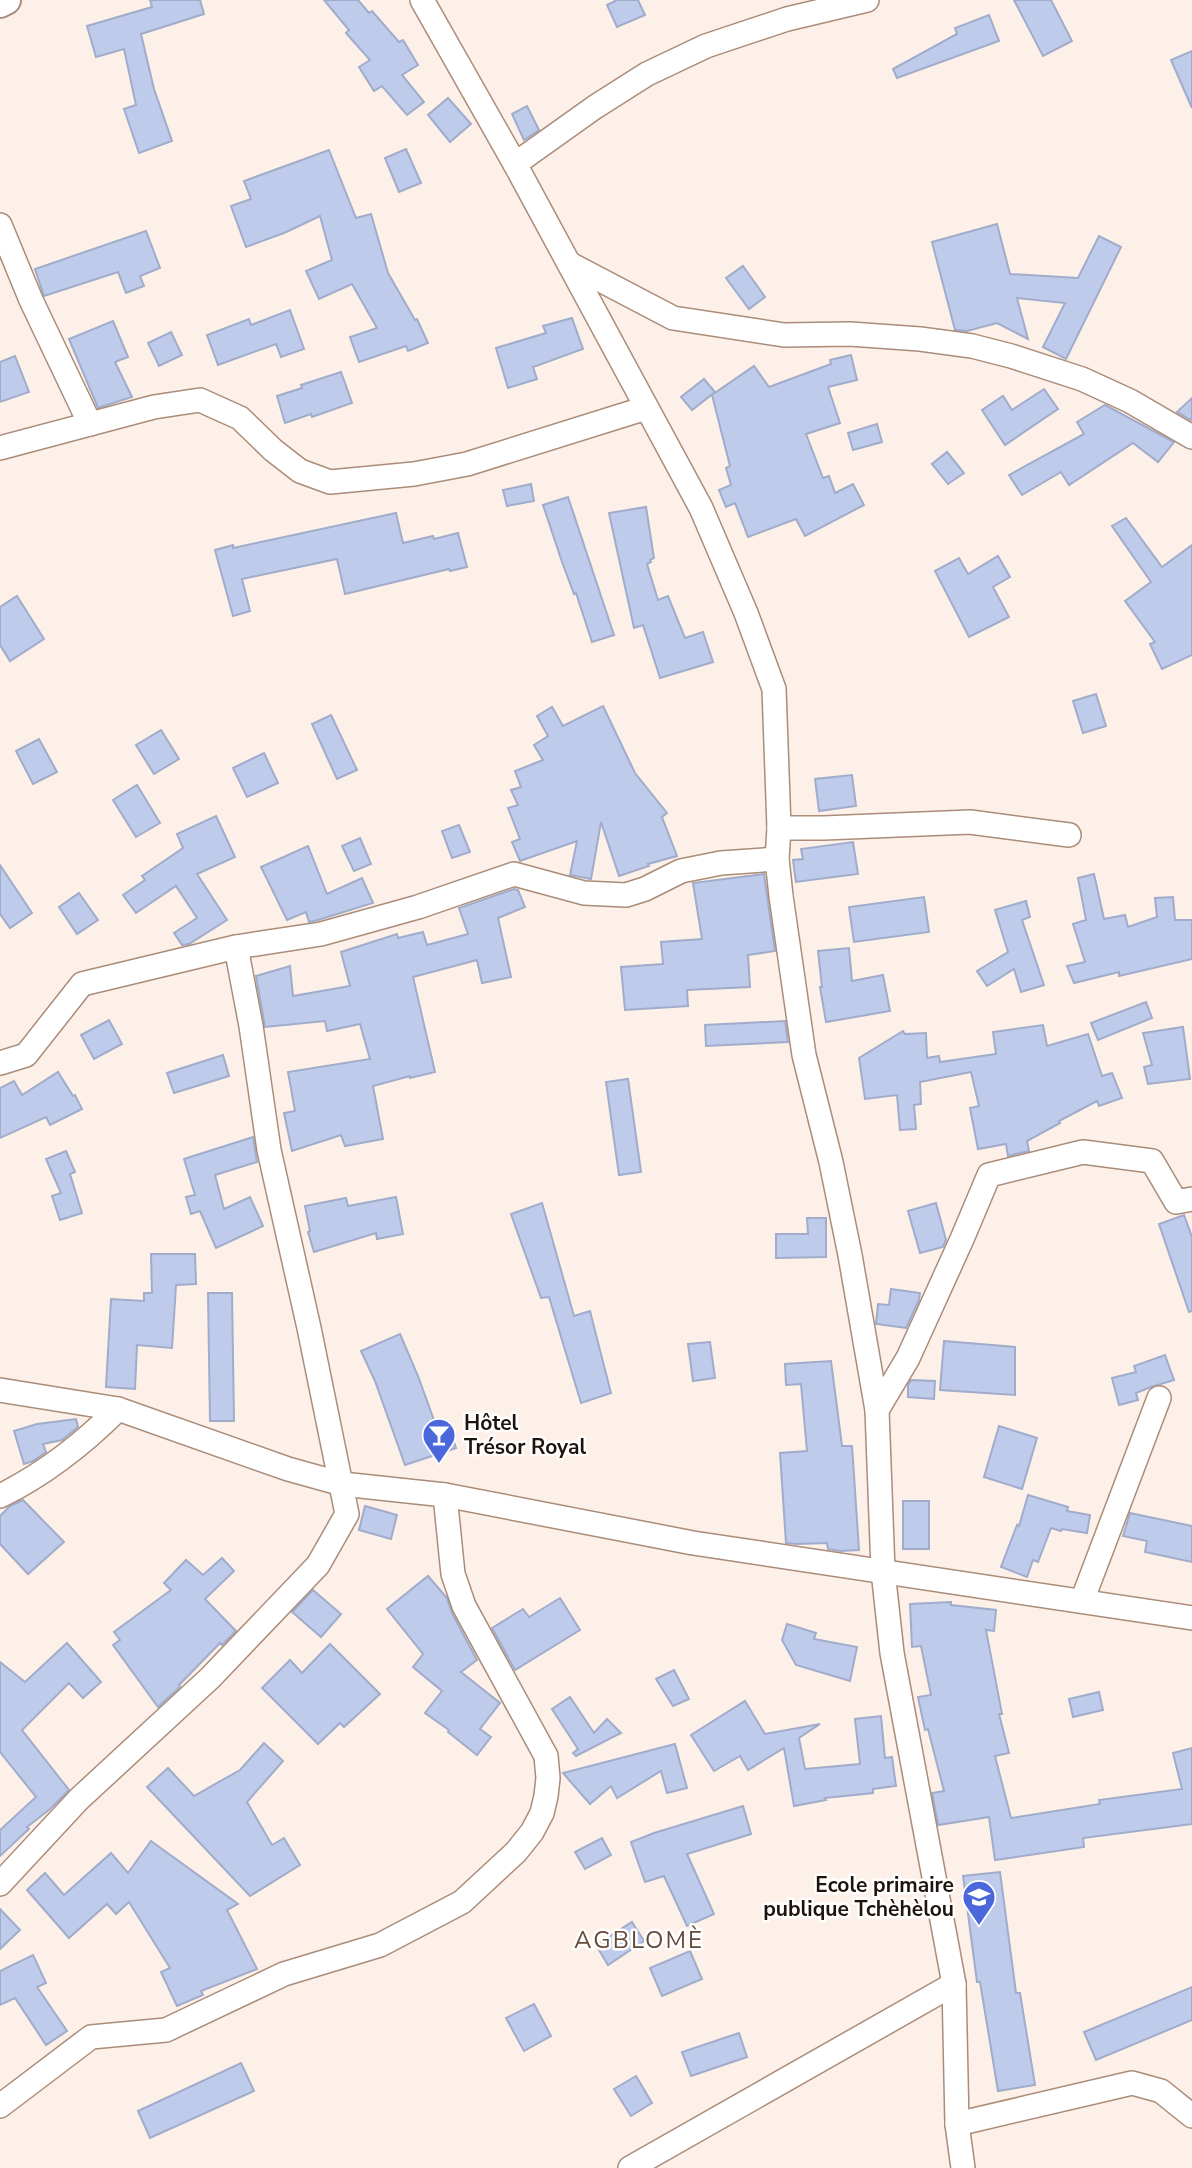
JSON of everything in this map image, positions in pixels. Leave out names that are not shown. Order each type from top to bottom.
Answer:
[{"type":"street","points":[[0,3],[6,0]]},
{"type":"street","points":[[422,0],[570,264],[701,509],[746,613],[774,689],[779,828],[777,859],[804,1055],[831,1162],[877,1410],[883,1571],[892,1653],[954,1984],[957,2124],[963,2168]]},
{"type":"street","points":[[515,164],[647,74],[706,47],[787,19],[867,0]]},
{"type":"street","points":[[0,225],[31,300],[90,424]]},
{"type":"street","points":[[570,264],[673,318],[784,335],[850,334],[920,339],[972,346],[1011,356],[1082,379],[1130,401],[1192,437]]},
{"type":"street","points":[[0,448],[154,407],[200,400],[240,418],[273,450],[300,471],[330,482],[414,474],[467,464],[646,408]]},
{"type":"street","points":[[779,828],[970,822],[1069,835]]},
{"type":"street","points":[[0,1063],[26,1055],[82,984],[236,947],[321,934],[418,907],[514,874],[584,893],[626,895],[681,871],[721,863],[777,859]]},
{"type":"street","points":[[0,1884],[79,1799],[210,1678],[318,1565],[347,1514],[269,1150],[251,1026],[236,947]]},
{"type":"street","points":[[877,1410],[908,1358],[989,1175],[1083,1152],[1152,1161],[1176,1202],[1192,1199]]},
{"type":"street","points":[[0,1390],[118,1409],[288,1469],[342,1484],[444,1494],[693,1543],[1192,1618]]},
{"type":"street","points":[[1082,1601],[1159,1398]]},
{"type":"street","points":[[0,1496],[27,1482],[76,1448],[118,1409]]},
{"type":"street","points":[[0,2106],[91,2037],[166,2030],[284,1974],[392,1939],[463,1902],[516,1852],[532,1832],[542,1813],[546,1796],[546,1756],[464,1606],[453,1574],[444,1494]]},
{"type":"street","points":[[630,2168],[954,1984]]},
{"type":"street","points":[[957,2124],[1132,2082],[1161,2091],[1192,2116]]},
{"type":"building","points":[[150,0],[200,0],[204,14],[141,34],[154,89],[172,141],[139,153],[124,109],[136,105],[124,49],[96,57],[87,26],[152,7]]},
{"type":"building","points":[[324,0],[358,0],[369,13],[372,11],[399,42],[403,40],[418,65],[402,75],[424,102],[407,115],[382,86],[374,91],[359,67],[370,60],[346,33],[349,30]]},
{"type":"building","points":[[617,0],[638,0],[645,15],[617,27],[607,5]]},
{"type":"building","points":[[1014,0],[1051,0],[1072,41],[1043,56]]},
{"type":"building","points":[[989,15],[999,41],[897,78],[893,69],[957,34],[955,28]]},
{"type":"building","points":[[1192,51],[1192,108],[1171,60]]},
{"type":"building","points":[[448,98],[471,124],[450,142],[428,115]]},
{"type":"building","points":[[527,106],[539,130],[524,140],[512,114]]},
{"type":"building","points":[[406,149],[421,183],[399,192],[385,158]]},
{"type":"building","points":[[329,150],[356,218],[371,214],[388,273],[415,320],[417,319],[428,343],[408,351],[406,346],[359,362],[350,337],[377,328],[352,284],[319,299],[306,271],[332,260],[320,216],[246,247],[231,206],[251,199],[244,181]]},
{"type":"building","points":[[997,224],[1010,274],[1078,278],[1099,236],[1121,247],[1066,359],[1043,347],[1065,303],[1017,298],[1028,339],[997,323],[967,331],[955,330],[932,242]]},
{"type":"building","points":[[146,231],[160,268],[140,276],[144,286],[126,293],[118,272],[44,296],[35,269]]},
{"type":"building","points":[[743,266],[765,297],[749,309],[726,278]]},
{"type":"building","points":[[290,310],[304,349],[281,357],[276,344],[218,365],[207,335],[249,319],[251,325]]},
{"type":"building","points":[[572,318],[583,349],[533,367],[537,379],[508,388],[496,348],[546,333],[543,326]]},
{"type":"building","points":[[113,321],[128,357],[115,362],[132,397],[98,408],[69,339]]},
{"type":"building","points":[[171,332],[182,355],[159,366],[148,343]]},
{"type":"building","points":[[851,355],[857,380],[828,387],[840,423],[806,434],[823,478],[829,476],[835,493],[853,484],[864,505],[805,536],[796,519],[748,537],[735,503],[726,507],[719,490],[731,485],[726,468],[730,466],[712,395],[754,366],[769,387],[831,364],[830,360]]},
{"type":"building","points":[[15,356],[29,392],[0,402],[0,362]]},
{"type":"building","points":[[341,372],[352,403],[285,423],[277,396]]},
{"type":"building","points":[[704,379],[715,392],[692,410],[681,397]]},
{"type":"building","points":[[1044,389],[1058,409],[1005,445],[982,410],[1003,396],[1012,410]]},
{"type":"building","points":[[1192,398],[1192,418],[1191,420],[1177,412]]},
{"type":"building","points":[[1105,405],[1174,442],[1158,462],[1133,443],[1069,485],[1061,472],[1022,495],[1009,475],[1084,434],[1077,422]]},
{"type":"building","points":[[877,424],[882,442],[853,450],[848,433]]},
{"type":"building","points":[[947,452],[964,473],[948,484],[932,464]]},
{"type":"building","points":[[531,484],[534,501],[507,506],[503,490]]},
{"type":"building","points":[[568,497],[614,635],[592,642],[543,505]]},
{"type":"building","points":[[646,507],[654,558],[647,564],[658,600],[668,596],[685,638],[703,632],[713,662],[660,678],[643,625],[634,628],[609,513]]},
{"type":"building","points":[[396,513],[403,543],[458,533],[467,567],[345,594],[337,559],[242,579],[250,611],[233,616],[215,550]]},
{"type":"building","points":[[1126,518],[1162,567],[1192,545],[1192,655],[1162,669],[1150,644],[1155,642],[1125,601],[1151,582],[1112,526]]},
{"type":"building","points":[[998,556],[1010,577],[993,587],[1009,617],[969,637],[935,571],[959,558],[968,574]]},
{"type":"building","points":[[17,596],[44,639],[10,661],[0,645],[0,607]]},
{"type":"building","points":[[1096,694],[1106,726],[1083,733],[1073,701]]},
{"type":"building","points":[[603,706],[635,773],[667,813],[662,817],[677,856],[619,876],[601,822],[591,879],[570,875],[577,841],[520,861],[512,842],[520,839],[508,808],[518,805],[511,790],[521,787],[515,771],[543,760],[534,745],[548,736],[537,716],[552,707],[563,726]]},
{"type":"building","points":[[331,715],[357,770],[337,779],[312,724]]},
{"type":"building","points":[[161,730],[179,759],[154,774],[136,745]]},
{"type":"building","points":[[39,739],[57,772],[33,784],[16,751]]},
{"type":"building","points":[[264,753],[278,783],[247,797],[233,768]]},
{"type":"building","points":[[852,775],[856,806],[819,811],[815,779]]},
{"type":"building","points":[[137,785],[160,823],[136,837],[113,800]]},
{"type":"building","points":[[216,816],[235,857],[197,874],[227,920],[189,944],[182,945],[174,933],[197,918],[176,886],[136,913],[123,895],[145,880],[142,876],[183,848],[177,834]]},
{"type":"building","points":[[459,825],[470,852],[452,858],[442,831]]},
{"type":"building","points":[[360,838],[371,864],[354,871],[342,846]]},
{"type":"building","points":[[853,842],[858,874],[796,882],[793,860],[803,859],[801,849]]},
{"type":"building","points":[[308,846],[327,894],[362,878],[373,903],[309,922],[306,912],[287,920],[261,867]]},
{"type":"building","points":[[0,865],[32,913],[10,928],[0,914]]},
{"type":"building","points":[[764,874],[775,951],[748,955],[750,987],[687,990],[688,1006],[625,1010],[621,967],[663,964],[661,942],[702,939],[693,883]]},
{"type":"building","points":[[1094,874],[1104,919],[1125,915],[1128,927],[1157,917],[1155,898],[1173,897],[1175,920],[1192,920],[1192,959],[1119,976],[1119,972],[1074,983],[1067,966],[1085,962],[1073,924],[1086,920],[1078,878]]},
{"type":"building","points":[[514,889],[518,890],[525,907],[498,918],[511,977],[482,983],[477,960],[413,977],[435,1072],[373,1086],[383,1139],[345,1146],[341,1135],[292,1151],[284,1113],[295,1111],[288,1072],[370,1059],[360,1024],[327,1031],[325,1021],[265,1027],[256,976],[290,966],[293,996],[350,986],[341,952],[397,934],[398,938],[423,932],[427,945],[468,934],[459,908]]},
{"type":"building","points":[[79,893],[98,920],[77,934],[59,907]]},
{"type":"building","points":[[924,897],[929,932],[854,942],[849,907]]},
{"type":"building","points":[[1026,901],[1030,917],[1022,920],[1044,985],[1021,992],[1014,969],[987,986],[977,971],[1008,952],[995,910]]},
{"type":"building","points":[[849,948],[852,981],[883,975],[890,1011],[826,1022],[818,951]]},
{"type":"building","points":[[1146,1002],[1152,1018],[1098,1040],[1091,1023]]},
{"type":"building","points":[[109,1020],[122,1044],[94,1059],[81,1035]]},
{"type":"building","points":[[785,1021],[788,1042],[706,1046],[705,1025]]},
{"type":"building","points":[[1043,1025],[1047,1046],[1088,1034],[1102,1076],[1112,1073],[1122,1098],[1099,1106],[1097,1101],[1059,1121],[1060,1123],[1027,1141],[1029,1151],[1008,1156],[1006,1144],[978,1149],[970,1108],[979,1106],[971,1072],[920,1082],[921,1104],[914,1105],[916,1129],[900,1130],[897,1095],[865,1099],[859,1058],[903,1031],[905,1034],[926,1033],[927,1058],[939,1056],[940,1062],[996,1054],[993,1032]]},
{"type":"building","points":[[1183,1027],[1190,1079],[1148,1084],[1144,1067],[1152,1065],[1143,1033]]},
{"type":"building","points":[[223,1055],[229,1076],[174,1093],[167,1073]]},
{"type":"building","points":[[58,1072],[82,1109],[50,1125],[46,1117],[0,1138],[0,1088],[14,1081],[22,1095]]},
{"type":"building","points":[[628,1079],[641,1172],[619,1175],[606,1082]]},
{"type":"building","points":[[253,1137],[257,1162],[215,1175],[224,1209],[250,1197],[263,1226],[216,1248],[200,1211],[191,1214],[186,1197],[195,1195],[184,1159]]},
{"type":"building","points":[[66,1151],[75,1172],[70,1174],[82,1213],[60,1220],[52,1196],[61,1193],[46,1159]]},
{"type":"building","points":[[396,1197],[403,1234],[377,1239],[376,1233],[314,1252],[305,1206],[346,1198],[348,1206]]},
{"type":"building","points":[[542,1203],[574,1316],[590,1311],[611,1393],[581,1403],[549,1297],[541,1298],[511,1214]]},
{"type":"building","points":[[936,1203],[946,1240],[943,1247],[920,1253],[908,1211]]},
{"type":"building","points":[[1184,1215],[1192,1237],[1192,1311],[1189,1312],[1159,1224]]},
{"type":"building","points":[[807,1218],[826,1218],[826,1257],[776,1258],[776,1234],[808,1234]]},
{"type":"building","points":[[151,1254],[195,1254],[196,1284],[176,1285],[172,1348],[137,1345],[135,1389],[106,1387],[111,1299],[144,1301],[144,1293],[152,1293]]},
{"type":"building","points":[[891,1289],[920,1293],[906,1328],[876,1324],[878,1304],[889,1305]]},
{"type":"building","points":[[208,1293],[232,1293],[234,1421],[210,1421]]},
{"type":"building","points":[[400,1334],[438,1431],[449,1427],[456,1448],[405,1465],[375,1381],[361,1351]]},
{"type":"building","points":[[944,1341],[1015,1347],[1015,1395],[940,1390]]},
{"type":"building","points":[[710,1342],[715,1378],[693,1381],[688,1344]]},
{"type":"building","points":[[1165,1355],[1174,1380],[1136,1393],[1138,1400],[1119,1405],[1112,1378],[1136,1372],[1134,1366]]},
{"type":"building","points":[[831,1361],[842,1446],[852,1446],[859,1550],[828,1549],[827,1543],[786,1543],[780,1453],[807,1451],[801,1384],[786,1385],[785,1364]]},
{"type":"building","points":[[911,1380],[935,1381],[934,1399],[908,1397]]},
{"type":"building","points":[[76,1419],[78,1427],[62,1440],[43,1444],[46,1452],[24,1464],[14,1431],[37,1424]]},
{"type":"building","points":[[999,1426],[1037,1438],[1022,1489],[984,1477]]},
{"type":"building","points":[[1028,1495],[1068,1507],[1067,1511],[1090,1515],[1087,1533],[1051,1528],[1038,1562],[1033,1560],[1027,1577],[1001,1567],[1017,1525],[1019,1526]]},
{"type":"building","points":[[23,1500],[64,1542],[28,1574],[0,1544],[0,1516],[10,1506]]},
{"type":"building","points":[[903,1501],[929,1501],[929,1549],[903,1549]]},
{"type":"building","points":[[365,1506],[397,1515],[391,1539],[359,1530]]},
{"type":"building","points":[[1130,1513],[1192,1526],[1192,1562],[1145,1552],[1147,1541],[1123,1536]]},
{"type":"building","points":[[222,1558],[234,1571],[205,1599],[236,1631],[222,1645],[220,1643],[158,1707],[113,1645],[120,1640],[114,1632],[171,1590],[164,1583],[186,1560],[203,1575]]},
{"type":"building","points":[[428,1576],[447,1598],[477,1660],[461,1672],[500,1703],[480,1729],[491,1737],[477,1755],[425,1713],[442,1691],[413,1667],[423,1654],[387,1609]]},
{"type":"building","points":[[313,1590],[341,1614],[321,1637],[292,1612]]},
{"type":"building","points":[[560,1598],[580,1630],[515,1670],[492,1628],[523,1609],[529,1617]]},
{"type":"building","points":[[951,1602],[951,1605],[996,1610],[994,1631],[986,1630],[1002,1714],[999,1714],[1009,1753],[995,1756],[1011,1818],[1100,1804],[1099,1800],[1182,1789],[1173,1753],[1192,1748],[1192,1824],[1083,1838],[1084,1847],[995,1860],[989,1817],[938,1825],[932,1793],[944,1791],[918,1697],[931,1695],[921,1646],[912,1647],[910,1604]]},
{"type":"building","points":[[787,1624],[816,1633],[814,1639],[857,1647],[850,1681],[796,1665],[782,1640]]},
{"type":"building","points":[[67,1643],[101,1682],[83,1698],[69,1683],[22,1730],[69,1790],[27,1827],[29,1829],[0,1856],[0,1830],[36,1797],[0,1752],[0,1662],[25,1682]]},
{"type":"building","points":[[330,1644],[380,1694],[344,1727],[340,1723],[318,1744],[262,1688],[290,1660],[302,1673]]},
{"type":"building","points":[[674,1670],[689,1699],[673,1706],[656,1679]]},
{"type":"building","points":[[1099,1692],[1103,1710],[1073,1717],[1069,1699]]},
{"type":"building","points":[[570,1697],[594,1733],[607,1719],[621,1733],[576,1756],[573,1753],[578,1749],[552,1709]]},
{"type":"building","points":[[745,1701],[765,1734],[820,1724],[799,1738],[805,1769],[860,1764],[855,1719],[881,1716],[885,1758],[892,1757],[896,1786],[873,1789],[873,1793],[825,1798],[826,1800],[794,1806],[784,1748],[748,1770],[740,1756],[714,1771],[691,1735]]},
{"type":"building","points":[[264,1743],[283,1761],[247,1802],[272,1845],[284,1838],[300,1865],[250,1896],[147,1787],[168,1768],[194,1796],[240,1770]]},
{"type":"building","points":[[675,1744],[687,1788],[667,1793],[661,1771],[617,1798],[611,1786],[590,1804],[563,1773]]},
{"type":"building","points":[[743,1806],[751,1834],[687,1854],[714,1914],[687,1926],[664,1876],[645,1882],[631,1842]]},
{"type":"building","points":[[602,1838],[611,1855],[585,1869],[575,1852]]},
{"type":"building","points":[[151,1841],[238,1904],[227,1910],[257,1969],[201,1991],[203,1995],[177,2006],[161,1972],[170,1968],[129,1902],[116,1914],[107,1904],[69,1938],[27,1890],[45,1873],[64,1895],[111,1853],[128,1873]]},
{"type":"building","points":[[1000,1872],[1016,1993],[1020,1993],[1035,2085],[998,2091],[980,1982],[977,1982],[963,1876]]},
{"type":"building","points":[[0,1909],[20,1930],[0,1949]]},
{"type":"building","points":[[632,1922],[644,1941],[608,1965],[596,1945]]},
{"type":"building","points":[[690,1951],[702,1979],[662,1996],[650,1968]]},
{"type":"building","points":[[33,1955],[46,1983],[37,1987],[67,2031],[46,2045],[15,1998],[0,2005],[0,1971]]},
{"type":"building","points":[[1192,1987],[1192,2020],[1096,2060],[1084,2032]]},
{"type":"building","points":[[534,2004],[551,2036],[524,2051],[506,2018]]},
{"type":"building","points":[[739,2033],[747,2057],[691,2076],[682,2052]]},
{"type":"building","points":[[241,2063],[254,2091],[150,2138],[138,2111]]},
{"type":"building","points":[[636,2076],[652,2103],[631,2116],[614,2089]]},
{"type":"place","name":"Hôtel Trésor Royal","points":[[439,1465]]},
{"type":"place","name":"Ecole primaire publique Tchèhèlou","points":[[979,1927]]},
{"type":"district","name":"AGBLOMÈ","points":[[639,1940]]}]
